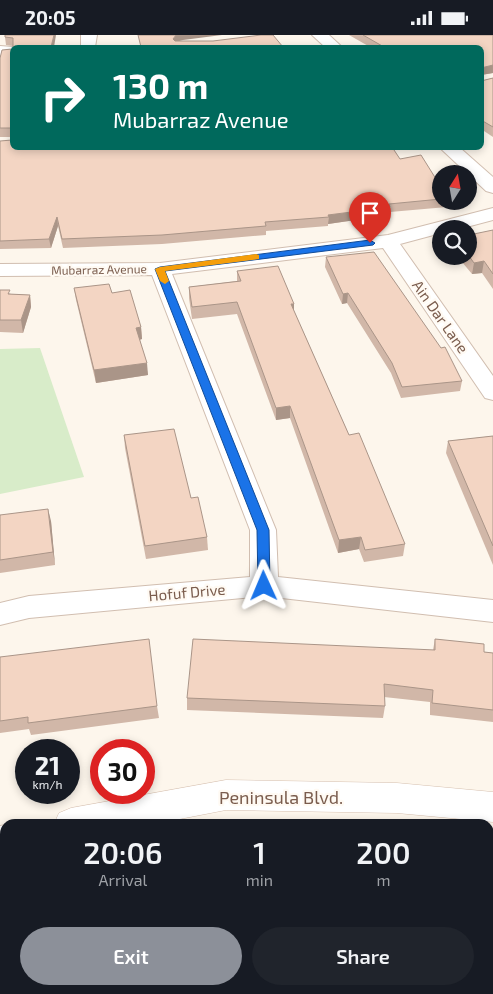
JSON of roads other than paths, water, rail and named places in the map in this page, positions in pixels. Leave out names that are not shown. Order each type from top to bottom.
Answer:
[{"type":"main road","name":"Peninsula Blvd.","points":[[98,819],[226,795],[397,798],[493,807]]},
{"type":"street","points":[[320,35],[332,45]]},
{"type":"street","points":[[451,150],[493,187]]},
{"type":"street","name":"Mubarraz Avenue","points":[[0,271],[160,269],[388,241],[493,214]]},
{"type":"street","name":"Ain Dar Lane","points":[[388,241],[493,393]]},
{"type":"street","points":[[160,269],[263,530],[264,586]]},
{"type":"street","name":"Hofuf Drive","points":[[0,614],[29,607],[264,586],[493,611]]}]
